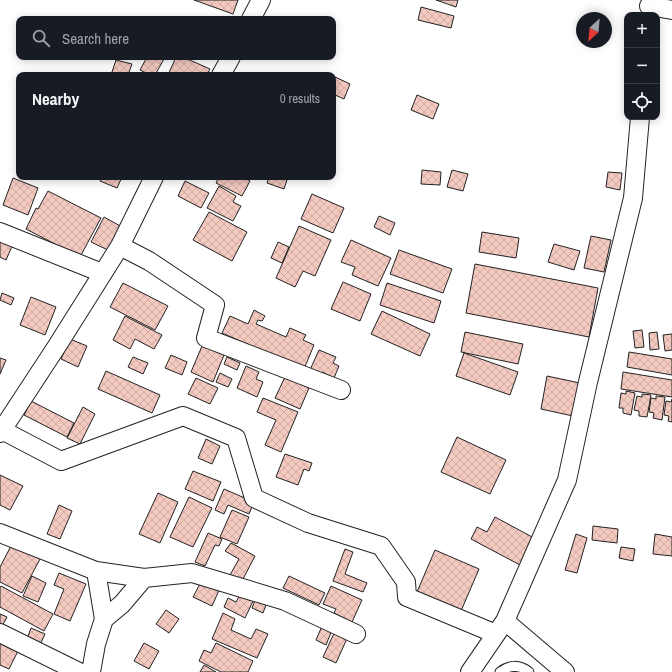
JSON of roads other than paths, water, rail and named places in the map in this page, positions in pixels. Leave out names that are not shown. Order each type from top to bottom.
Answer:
[{"type":"street","points":[[253,16],[261,0]]},
{"type":"street","points":[[649,7],[672,10]]},
{"type":"street","points":[[223,72],[229,60]]},
{"type":"street","points":[[470,672],[500,627],[567,480],[588,382],[633,198],[640,120]]},
{"type":"street","points":[[153,180],[120,246],[1,431],[61,461],[183,416],[236,438],[254,498],[308,523],[381,546],[406,582],[407,597],[500,627],[565,672]]},
{"type":"street","points":[[0,232],[102,273]]},
{"type":"street","points":[[120,246],[149,261],[215,304],[206,338],[341,390]]},
{"type":"street","points":[[0,533],[96,571],[144,578],[192,573],[285,601],[356,634]]},
{"type":"street","points":[[91,672],[96,644],[104,619],[96,571]]},
{"type":"street","points":[[104,619],[122,604],[144,578]]},
{"type":"street","points":[[0,633],[79,672]]},
{"type":"lane","points":[[500,672],[511,666],[518,666],[529,672]]}]
